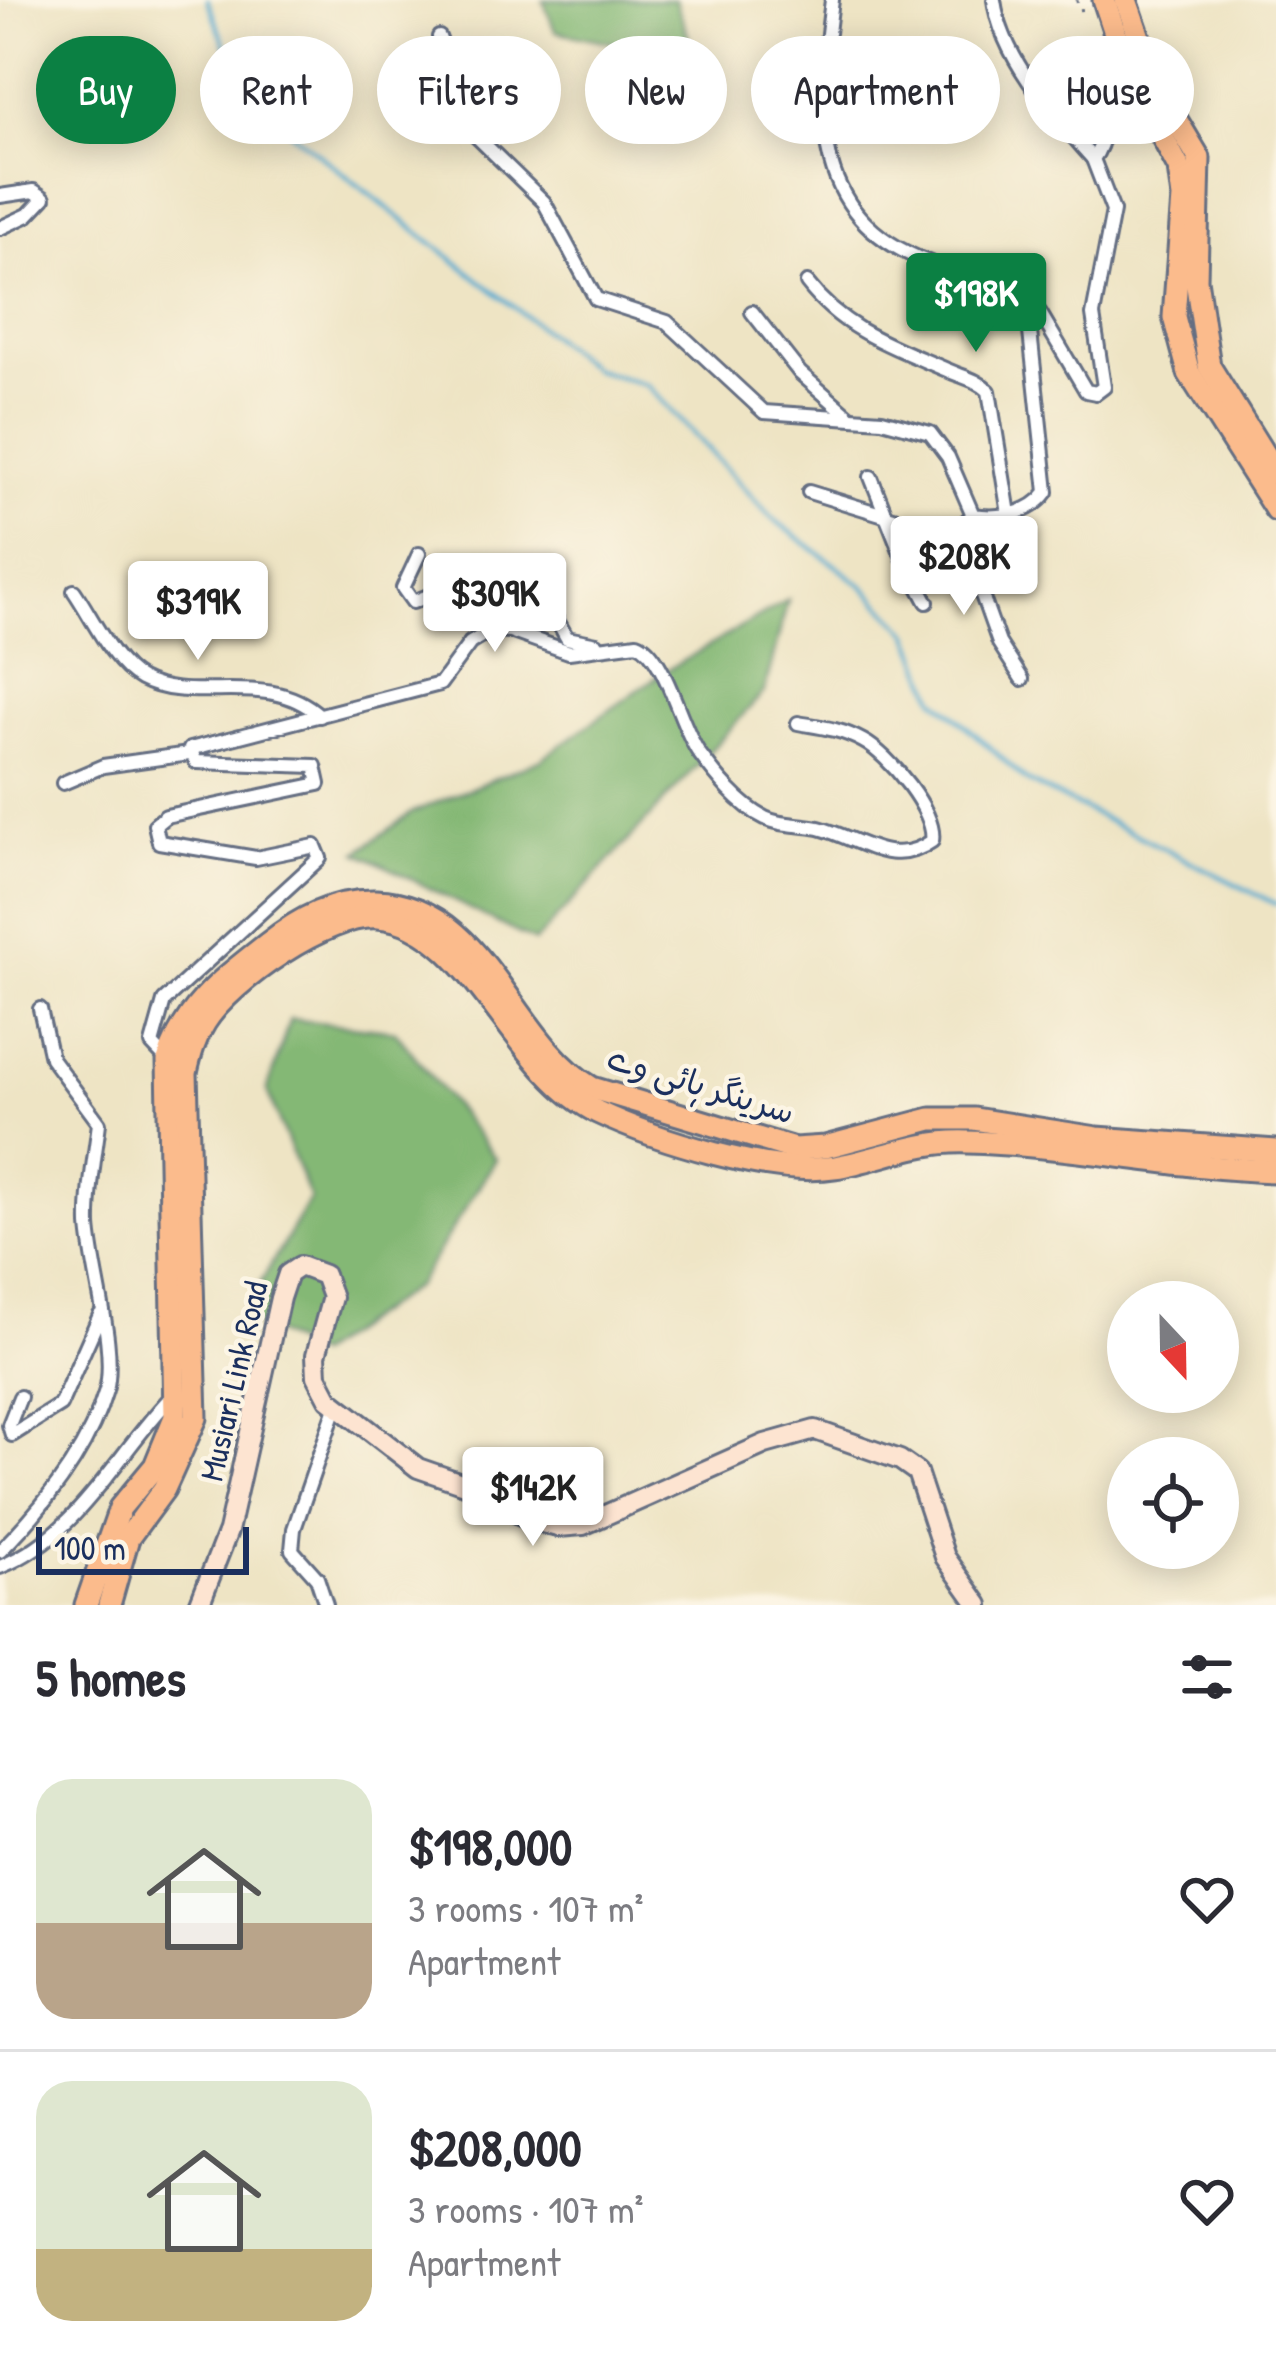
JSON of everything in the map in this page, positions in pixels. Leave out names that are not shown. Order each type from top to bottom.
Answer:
[{"type":"highway","points":[[1104,0],[1113,36]]},
{"type":"highway","points":[[1132,6],[1156,86],[1199,158],[1196,279],[1209,366],[1276,474]]},
{"type":"highway","points":[[1167,144],[1179,168],[1183,198],[1174,317],[1189,373],[1276,510]]},
{"type":"highway","name":"سرینگر ہائی وے","points":[[86,1605],[120,1508],[168,1442],[175,1394],[168,1061],[193,1008],[293,924],[356,901],[388,902],[446,924],[570,1075],[592,1088],[769,1145],[825,1147],[892,1126],[974,1119],[1097,1138],[1276,1151]]},
{"type":"highway","name":"سرینگر ہائی وے","points":[[109,1605],[128,1538],[164,1489],[196,1418],[186,1073],[193,1044],[218,1004],[318,930],[380,916],[422,929],[455,959],[539,1067],[568,1094],[597,1112],[657,1134],[746,1159],[790,1168],[830,1168],[930,1142],[971,1142],[1210,1169],[1276,1171]]},
{"type":"main road","name":"Musiari Link Road","points":[[199,1605],[228,1531],[280,1298],[288,1274],[300,1267],[324,1275],[332,1297],[316,1355],[317,1376],[337,1404]]},
{"type":"main road","points":[[337,1404],[418,1468],[558,1527],[625,1511],[764,1444],[815,1430],[900,1460],[917,1472],[945,1557],[979,1605]]},
{"type":"street","points":[[832,0],[824,117],[829,168],[842,200],[855,215],[931,264],[1012,289],[1045,321],[1086,391],[1100,392],[1103,378],[1093,315],[1112,211],[1094,159],[1030,80],[996,16],[994,0]]},
{"type":"street","points":[[484,144],[544,202],[596,299],[667,322],[764,412],[902,423],[930,434],[948,457],[973,515]]},
{"type":"street","points":[[1094,159],[1102,144]]},
{"type":"street","points":[[0,196],[34,191],[44,198],[28,214],[0,228]]},
{"type":"street","points":[[807,283],[826,307],[876,343],[913,352],[989,391],[1010,514]]},
{"type":"street","points":[[809,491],[923,527],[958,528],[973,515],[1010,514],[1042,500],[1049,482],[1024,320],[1032,310]]},
{"type":"street","points":[[752,312],[790,362],[850,417]]},
{"type":"street","points":[[871,477],[884,516],[927,602]]},
{"type":"street","points":[[958,528],[999,643],[1022,679]]},
{"type":"street","points":[[419,554],[404,588],[413,602],[468,580],[526,566],[567,638],[604,646]]},
{"type":"street","points":[[74,591],[138,678],[170,688],[263,692],[302,704],[320,716]]},
{"type":"street","points":[[189,754],[190,749],[234,734],[440,684],[470,643],[490,630],[510,631],[569,652],[637,644],[652,652],[696,749],[745,805],[765,818],[832,832],[890,854],[932,841],[928,817],[877,749],[825,726],[798,723]]},
{"type":"street","points":[[63,783],[103,766],[189,754]]},
{"type":"street","points":[[168,1061],[152,1044],[164,1001],[320,858],[314,846],[256,858],[159,842],[155,825],[166,815],[319,784],[315,766],[196,761],[189,754]]},
{"type":"street","points":[[0,1551],[49,1500],[107,1387],[108,1339],[100,1316],[89,1221],[99,1123],[51,1058],[40,1009]]},
{"type":"street","points":[[20,1397],[9,1425],[12,1435],[60,1406],[100,1316]]},
{"type":"street","points":[[0,1568],[45,1544],[61,1529],[175,1394]]},
{"type":"street","points":[[326,1605],[317,1578],[292,1550],[294,1529],[337,1404]]},
{"type":"green space","points":[[543,0],[675,0],[688,36],[585,37],[555,31]]},
{"type":"green space","points":[[788,600],[764,692],[535,942],[358,852],[413,812],[540,760],[662,673]]},
{"type":"green space","points":[[290,1019],[395,1031],[496,1159],[417,1285],[316,1355],[241,1316],[310,1199],[267,1091]]},
{"type":"waterway","points":[[207,0],[247,98],[593,369],[647,385],[772,518],[863,586],[910,634],[935,698],[1027,781],[1276,904]]}]
